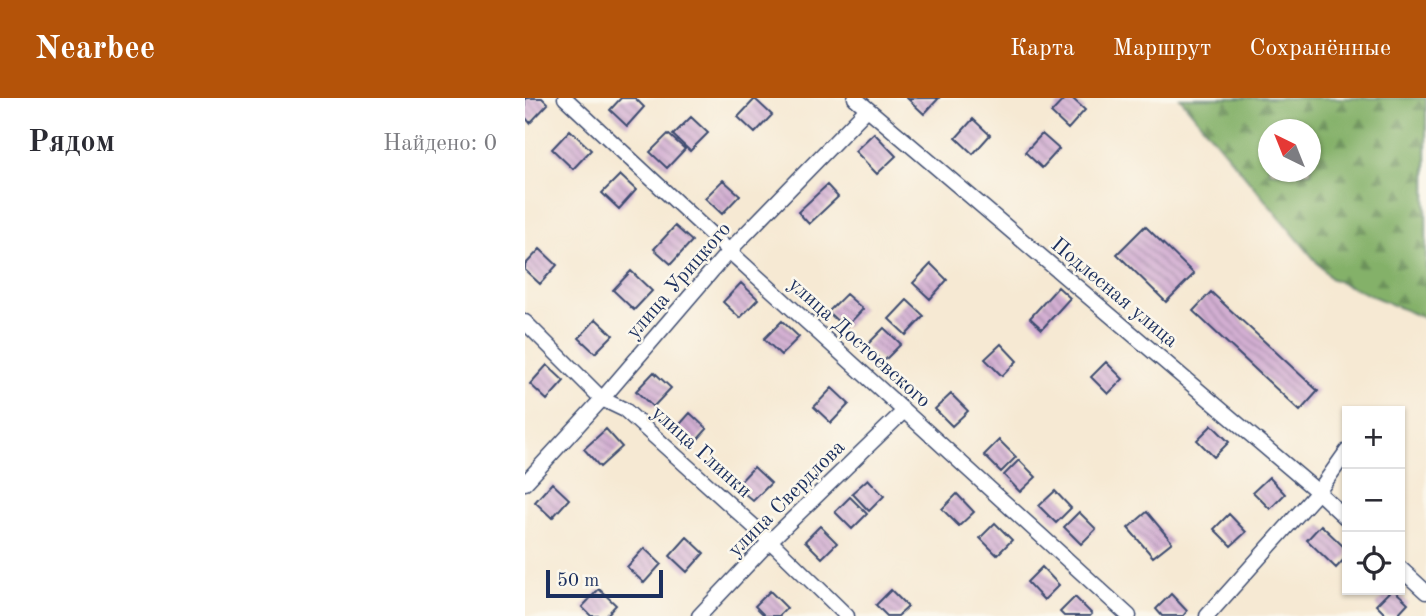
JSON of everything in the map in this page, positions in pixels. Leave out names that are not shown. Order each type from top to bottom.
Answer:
[{"type":"street","name":"улица Достоевского","points":[[565,98],[1129,616]]},
{"type":"street","name":"Подлесная улица","points":[[855,98],[1342,514]]},
{"type":"street","name":"улица Урицкого","points":[[525,483],[602,399],[729,251],[867,109]]},
{"type":"street","name":"улица Глинки","points":[[525,322],[602,399],[625,410],[770,541],[847,616]]},
{"type":"street","name":"улица Свердлова","points":[[699,616],[770,541],[904,411]]},
{"type":"street","points":[[1207,616],[1318,492],[1342,458]]},
{"type":"street","points":[[1405,573],[1426,592]]},
{"type":"green space","points":[[1180,98],[1426,98],[1426,319],[1330,278]]},
{"type":"building","points":[[525,98],[542,98],[548,104],[530,123],[525,117]]},
{"type":"building","points":[[621,98],[635,98],[644,107],[627,126],[610,110]]},
{"type":"building","points":[[907,98],[939,98],[924,114]]},
{"type":"building","points":[[1065,98],[1072,98],[1085,110],[1068,129],[1051,113]]},
{"type":"building","points":[[755,99],[772,115],[755,133],[738,117]]},
{"type":"building","points":[[691,117],[708,133],[690,151],[673,135]]},
{"type":"building","points":[[973,119],[990,135],[973,154],[956,138]]},
{"type":"building","points":[[570,130],[591,150],[573,169],[552,149]]},
{"type":"building","points":[[874,133],[896,156],[877,174],[855,151]]},
{"type":"building","points":[[668,134],[685,149],[667,168],[650,152]]},
{"type":"building","points":[[1042,134],[1059,149],[1042,168],[1025,152]]},
{"type":"building","points":[[620,175],[636,190],[619,209],[602,193]]},
{"type":"building","points":[[723,180],[740,195],[722,214],[705,198]]},
{"type":"building","points":[[827,185],[838,197],[809,224],[798,212]]},
{"type":"building","points":[[675,226],[692,241],[671,264],[654,249]]},
{"type":"building","points":[[1145,226],[1194,274],[1166,302],[1117,254]]},
{"type":"building","points":[[540,249],[557,265],[540,284],[525,270],[525,265]]},
{"type":"building","points":[[931,264],[947,280],[930,299],[913,283]]},
{"type":"building","points":[[631,271],[652,291],[634,310],[613,290]]},
{"type":"building","points":[[741,283],[758,299],[740,318],[723,302]]},
{"type":"building","points":[[1058,287],[1070,298],[1042,329],[1030,318]]},
{"type":"building","points":[[1211,292],[1318,391],[1300,411],[1193,311]]},
{"type":"building","points":[[846,294],[863,309],[845,328],[828,312]]},
{"type":"building","points":[[907,300],[924,316],[906,335],[889,319]]},
{"type":"building","points":[[596,319],[613,335],[595,353],[579,338]]},
{"type":"building","points":[[782,321],[799,337],[781,355],[764,339]]},
{"type":"building","points":[[884,328],[901,344],[883,362],[866,346]]},
{"type":"building","points":[[1001,344],[1017,361],[1002,376],[985,359]]},
{"type":"building","points":[[1106,362],[1123,379],[1108,394],[1091,377]]},
{"type":"building","points":[[547,365],[564,381],[547,400],[530,384]]},
{"type":"building","points":[[654,372],[671,388],[653,407],[636,391]]},
{"type":"building","points":[[832,388],[849,404],[831,423],[814,407]]},
{"type":"building","points":[[951,394],[968,411],[952,426],[935,409]]},
{"type":"building","points":[[690,413],[707,429],[690,448],[673,432]]},
{"type":"building","points":[[1212,425],[1229,442],[1214,457],[1197,440]]},
{"type":"building","points":[[606,429],[622,447],[600,467],[584,449]]},
{"type":"building","points":[[999,440],[1016,457],[1001,472],[984,455]]},
{"type":"building","points":[[1019,460],[1036,477],[1020,492],[1004,475]]},
{"type":"building","points":[[754,467],[771,483],[753,501],[736,486]]},
{"type":"building","points":[[1269,477],[1285,494],[1270,509],[1253,492]]},
{"type":"building","points":[[868,479],[884,496],[869,511],[852,493]]},
{"type":"building","points":[[552,483],[569,499],[552,518],[535,502]]},
{"type":"building","points":[[1055,491],[1071,508],[1056,523],[1039,506]]},
{"type":"building","points":[[957,494],[974,512],[959,526],[942,509]]},
{"type":"building","points":[[850,497],[867,514],[852,529],[835,512]]},
{"type":"building","points":[[1079,512],[1096,529],[1081,544],[1064,527]]},
{"type":"building","points":[[1147,512],[1172,542],[1153,557],[1128,528]]},
{"type":"building","points":[[1229,514],[1246,532],[1231,546],[1214,529]]},
{"type":"building","points":[[995,523],[1012,540],[997,555],[980,538]]},
{"type":"building","points":[[1321,525],[1342,545],[1342,561],[1336,568],[1307,540]]},
{"type":"building","points":[[820,526],[837,543],[822,558],[805,541]]},
{"type":"building","points":[[687,537],[704,553],[687,572],[670,556]]},
{"type":"building","points":[[644,548],[661,564],[644,583],[627,567]]},
{"type":"building","points":[[1042,567],[1059,585],[1044,600],[1027,582]]},
{"type":"building","points":[[599,589],[616,605],[606,616],[591,616],[582,607]]},
{"type":"building","points":[[891,590],[908,607],[898,616],[887,616],[876,605]]},
{"type":"building","points":[[770,591],[787,608],[779,616],[765,616],[755,606]]},
{"type":"building","points":[[1171,594],[1187,611],[1183,616],[1162,616],[1156,609]]},
{"type":"building","points":[[1386,595],[1399,595],[1408,603],[1396,616],[1387,616],[1376,605]]},
{"type":"building","points":[[1075,597],[1092,614],[1090,616],[1064,616],[1060,612]]}]
